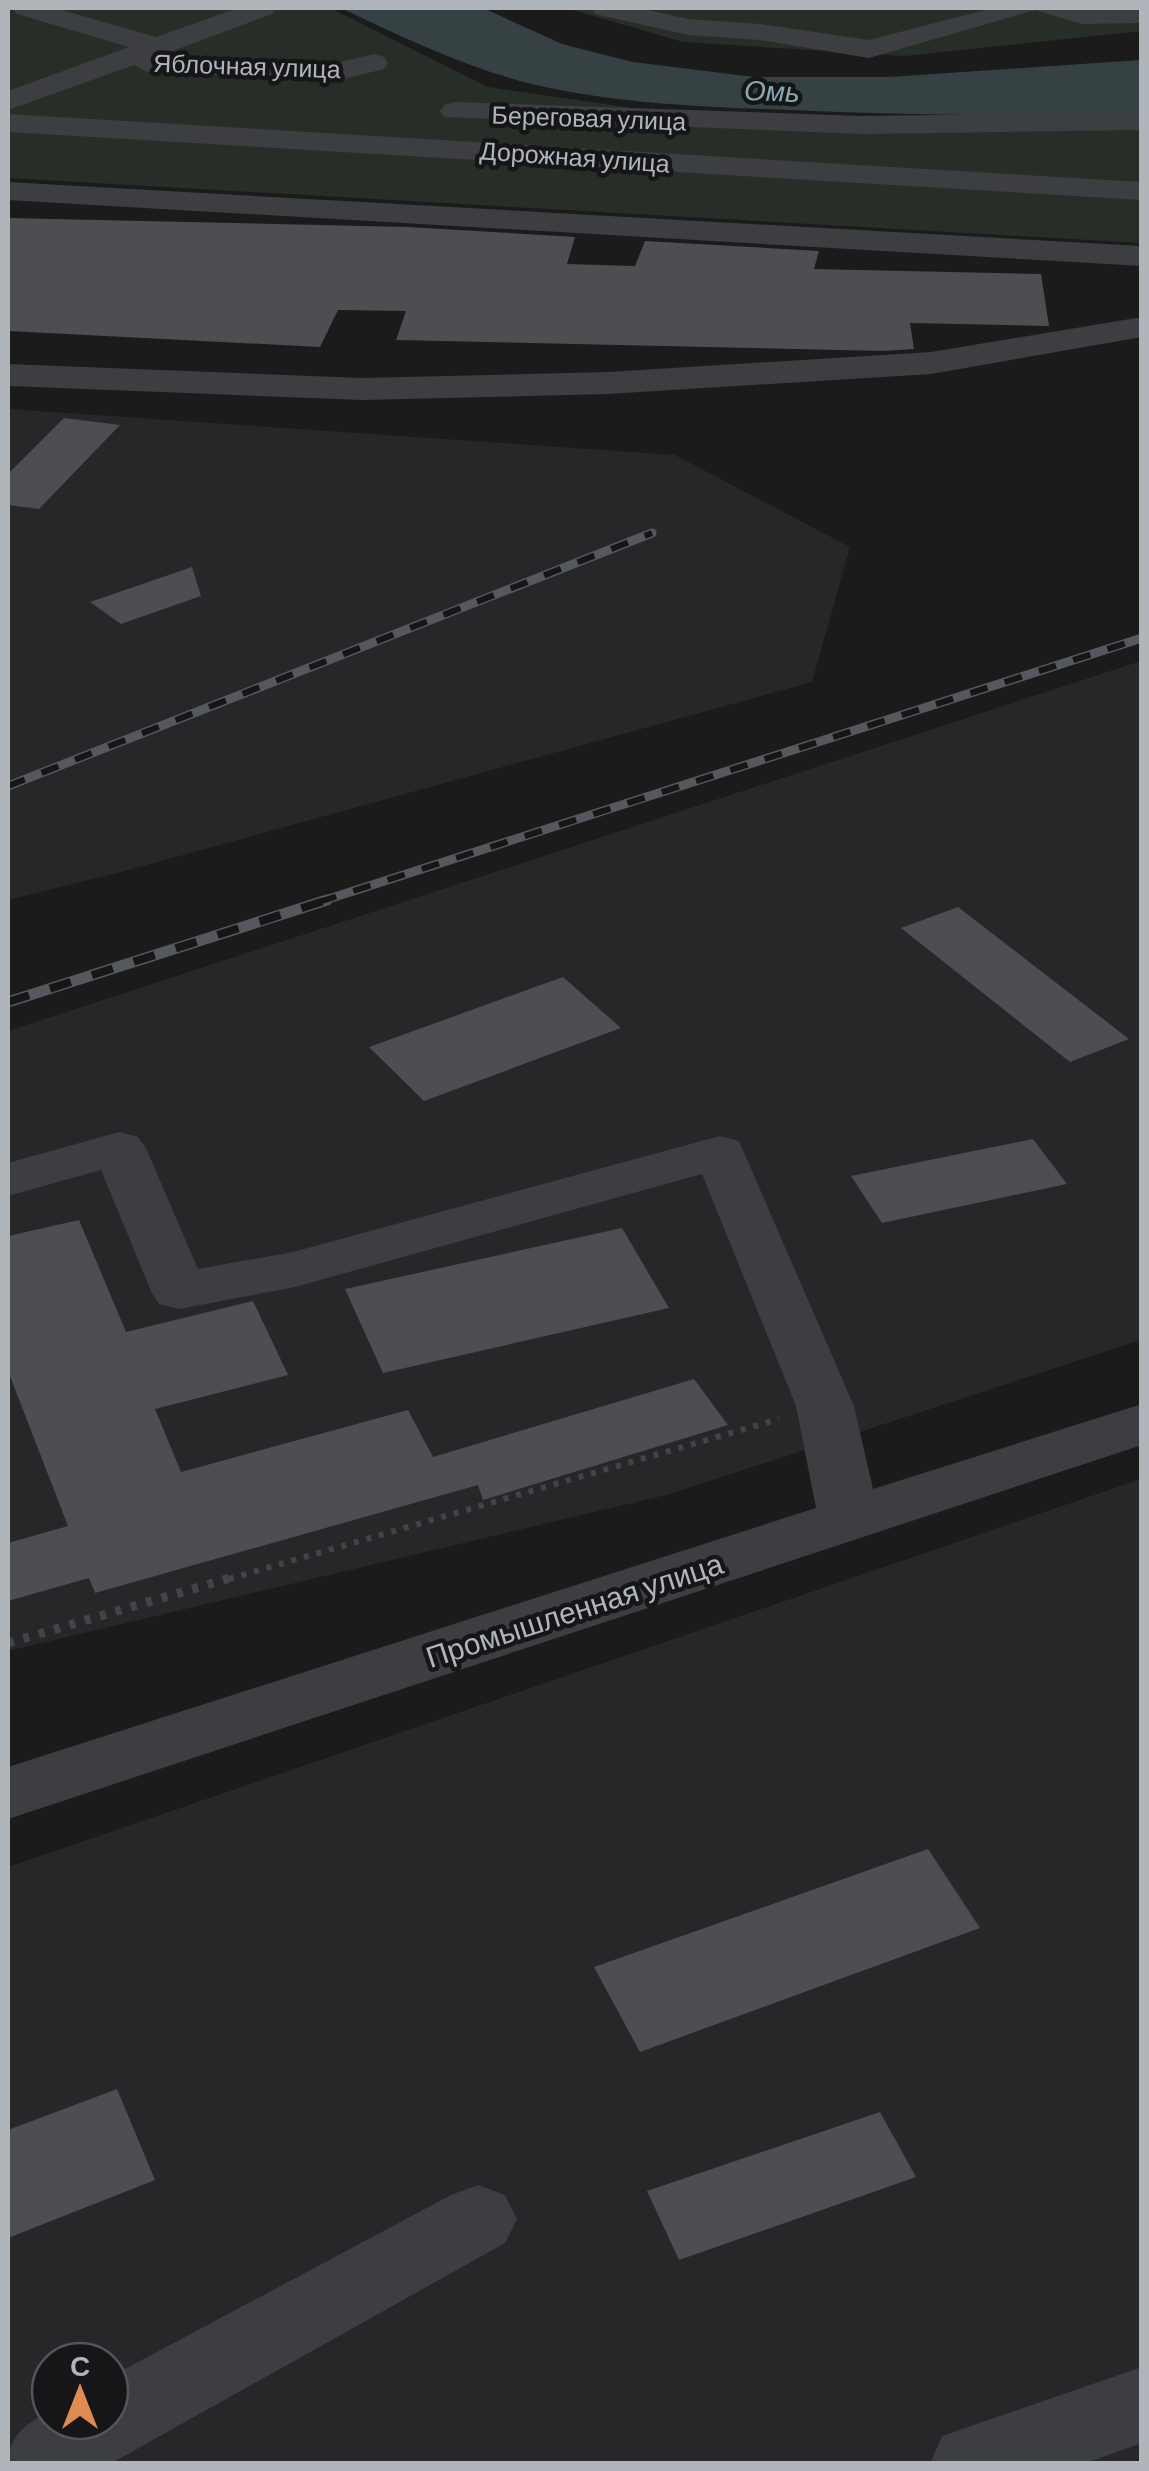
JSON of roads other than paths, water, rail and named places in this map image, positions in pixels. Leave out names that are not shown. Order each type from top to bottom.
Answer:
[{"type":"street","points":[[28,8],[160,47]]},
{"type":"street","points":[[174,8],[228,22]]},
{"type":"street","points":[[8,101],[31,78],[74,78],[262,8]]},
{"type":"street","points":[[605,8],[688,28],[760,32],[869,49],[1023,8]]},
{"type":"street","points":[[1047,8],[1091,18],[1142,15]]},
{"type":"street","name":"Яблочная улица","points":[[119,62],[336,72],[374,63]]},
{"type":"street","points":[[31,78],[116,94]]},
{"type":"street","name":"Береговая улица","points":[[431,110],[863,125],[1142,121]]},
{"type":"street","name":"Дорожная улица","points":[[8,123],[1142,191]]},
{"type":"street","points":[[8,191],[1142,256]]},
{"type":"street","points":[[8,375],[362,389],[608,384],[931,363],[1142,327]]},
{"type":"street","points":[[8,1180],[118,1148],[179,1291],[295,1270],[720,1152],[826,1406],[849,1519]]},
{"type":"street","name":"Промышленная улица","points":[[8,1794],[1142,1424]]},
{"type":"street","points":[[130,2408],[478,2219]]},
{"type":"street","points":[[970,2464],[1142,2405]]},
{"type":"street","points":[[44,2464],[49,2456],[74,2441]]},
{"type":"water","name":"Омь","points":[[341,8],[483,8],[562,44],[633,62],[754,77],[889,77],[1141,60],[1141,113],[878,113],[693,106],[596,96],[532,84],[483,69]]},
{"type":"railway","points":[[8,786],[652,533]]},
{"type":"railway","points":[[319,902],[1142,638]]},
{"type":"railway","points":[[8,1002],[327,900]]}]
